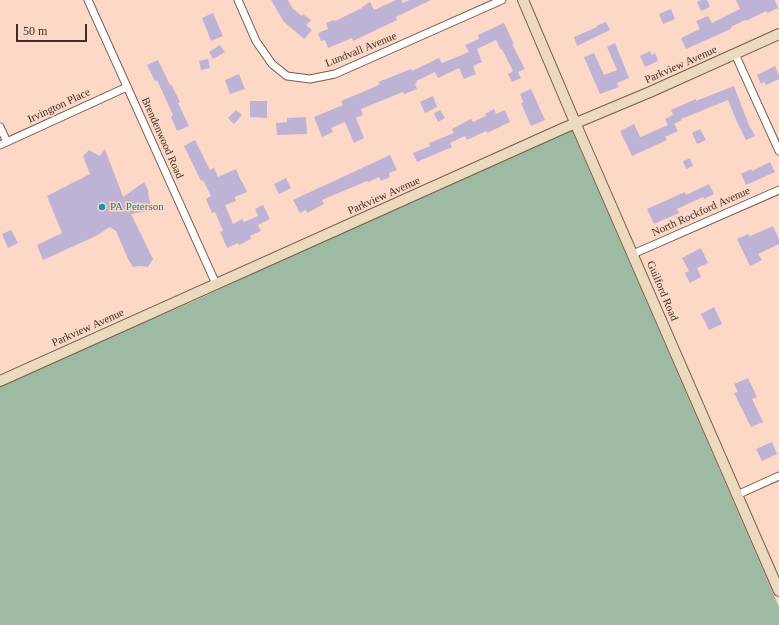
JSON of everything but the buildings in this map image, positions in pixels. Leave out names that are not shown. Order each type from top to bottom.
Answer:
[{"type":"street","name":"Brendenwood Road","points":[[88,0],[216,284]]},
{"type":"street","name":"Lundvall Avenue","points":[[238,0],[256,41],[272,64],[287,76],[310,79],[336,74],[502,0]]},
{"type":"street","name":"Guilford Road","points":[[523,0],[779,591]]},
{"type":"street","name":"Parkview Avenue","points":[[0,381],[576,122],[650,92],[779,34]]},
{"type":"street","points":[[735,54],[779,151]]},
{"type":"street","name":"Irvington Place","points":[[3,143],[127,87]]},
{"type":"street","points":[[0,127],[3,143]]},
{"type":"street","name":"North Rockford Avenue","points":[[633,254],[779,190]]},
{"type":"street","points":[[737,495],[779,476]]},
{"type":"green space","points":[[564,128],[571,128],[779,607],[779,625],[0,625],[0,385],[199,299]]},
{"type":"place","name":"PA Peterson","points":[[102,207]]}]
